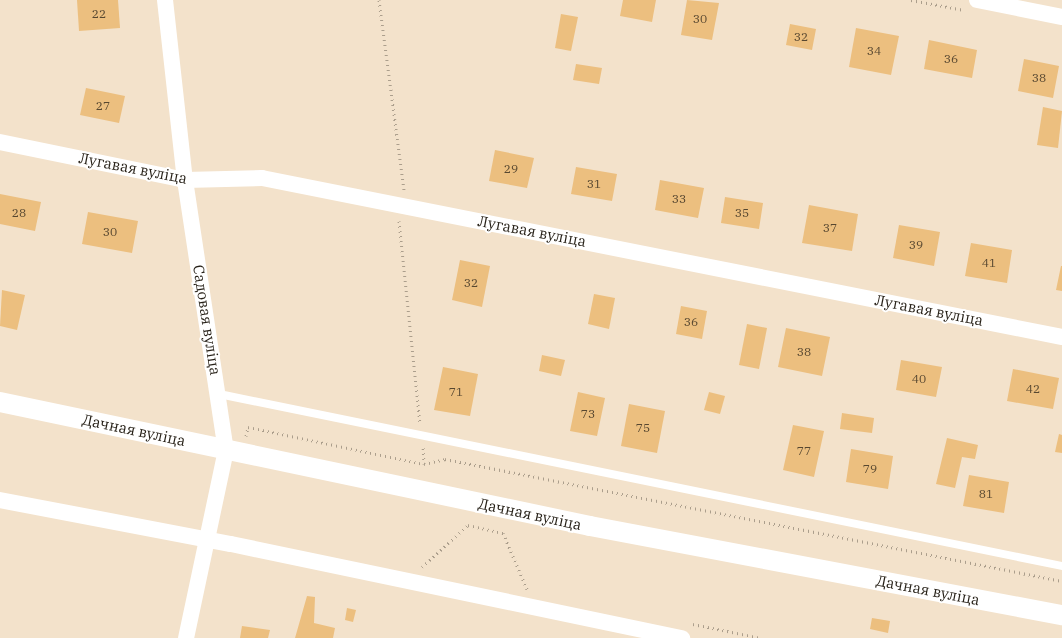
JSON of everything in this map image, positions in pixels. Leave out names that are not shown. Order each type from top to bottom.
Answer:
[{"type":"street","name":"Садовая вуліца","points":[[165,0],[185,180],[219,394],[234,452],[209,540],[186,638]]},
{"type":"street","points":[[977,0],[1062,17]]},
{"type":"street","name":"Лугавая вуліца","points":[[0,142],[185,180],[262,178],[1062,337]]},
{"type":"street","name":"Дачная вуліца","points":[[0,402],[590,526],[1062,615]]},
{"type":"street","points":[[0,500],[209,540],[682,638]]},
{"type":"lane","points":[[219,394],[1062,566]]},
{"type":"path","points":[[379,0],[405,192],[398,225],[424,464]]},
{"type":"path","points":[[234,452],[248,428],[424,464],[445,460],[1062,581]]},
{"type":"path","points":[[420,569],[468,525],[503,533],[528,591]]},
{"type":"building","points":[[77,0],[118,0],[120,28],[79,31]]},
{"type":"building","points":[[623,0],[656,0],[652,22],[620,16]]},
{"type":"building","points":[[687,0],[719,3],[712,40],[681,35]]},
{"type":"building","points":[[561,14],[578,17],[571,51],[555,48]]},
{"type":"building","points":[[790,24],[816,29],[812,50],[786,45]]},
{"type":"building","points":[[856,28],[899,36],[891,75],[849,67]]},
{"type":"building","points":[[929,40],[977,50],[972,78],[924,69]]},
{"type":"building","points":[[1024,59],[1059,66],[1053,98],[1018,91]]},
{"type":"building","points":[[576,64],[602,68],[599,84],[573,80]]},
{"type":"building","points":[[86,88],[125,96],[119,123],[80,115]]},
{"type":"building","points":[[1043,107],[1062,111],[1058,148],[1037,145]]},
{"type":"building","points":[[495,150],[534,158],[527,188],[489,181]]},
{"type":"building","points":[[576,167],[617,174],[612,201],[571,194]]},
{"type":"building","points":[[660,180],[704,188],[698,218],[655,210]]},
{"type":"building","points":[[0,194],[41,202],[35,231],[0,224]]},
{"type":"building","points":[[725,197],[763,203],[759,229],[721,223]]},
{"type":"building","points":[[809,205],[858,214],[852,251],[802,243]]},
{"type":"building","points":[[88,212],[138,221],[132,253],[82,244]]},
{"type":"building","points":[[899,225],[940,232],[934,266],[893,258]]},
{"type":"building","points":[[971,243],[1012,250],[1007,283],[965,276]]},
{"type":"building","points":[[460,260],[490,266],[482,307],[452,300]]},
{"type":"building","points":[[1062,266],[1062,291],[1056,290]]},
{"type":"building","points":[[2,290],[25,295],[17,330],[0,326]]},
{"type":"building","points":[[594,294],[615,298],[609,329],[588,324]]},
{"type":"building","points":[[681,306],[707,311],[702,339],[676,334]]},
{"type":"building","points":[[747,324],[767,328],[759,369],[739,365]]},
{"type":"building","points":[[786,328],[830,337],[822,376],[778,367]]},
{"type":"building","points":[[542,355],[565,360],[561,376],[539,371]]},
{"type":"building","points":[[901,360],[942,367],[936,397],[896,390]]},
{"type":"building","points":[[443,367],[478,374],[470,416],[434,410]]},
{"type":"building","points":[[1013,369],[1059,378],[1053,409],[1007,401]]},
{"type":"building","points":[[578,392],[605,398],[597,436],[570,431]]},
{"type":"building","points":[[709,392],[725,396],[720,414],[704,410]]},
{"type":"building","points":[[629,404],[665,411],[657,453],[621,446]]},
{"type":"building","points":[[842,413],[874,418],[872,433],[840,429]]},
{"type":"building","points":[[793,425],[824,431],[814,477],[783,470]]},
{"type":"building","points":[[1059,434],[1062,435],[1062,453],[1055,452]]},
{"type":"building","points":[[947,438],[978,445],[975,459],[962,457],[955,488],[936,484]]},
{"type":"building","points":[[851,449],[893,456],[888,489],[846,482]]},
{"type":"building","points":[[969,475],[1009,482],[1004,513],[963,506]]},
{"type":"building","points":[[307,596],[315,597],[314,623],[335,628],[333,638],[295,638]]},
{"type":"building","points":[[347,608],[356,610],[353,622],[345,620]]},
{"type":"building","points":[[872,618],[890,621],[888,633],[870,629]]},
{"type":"building","points":[[242,626],[270,630],[268,638],[240,638]]}]
